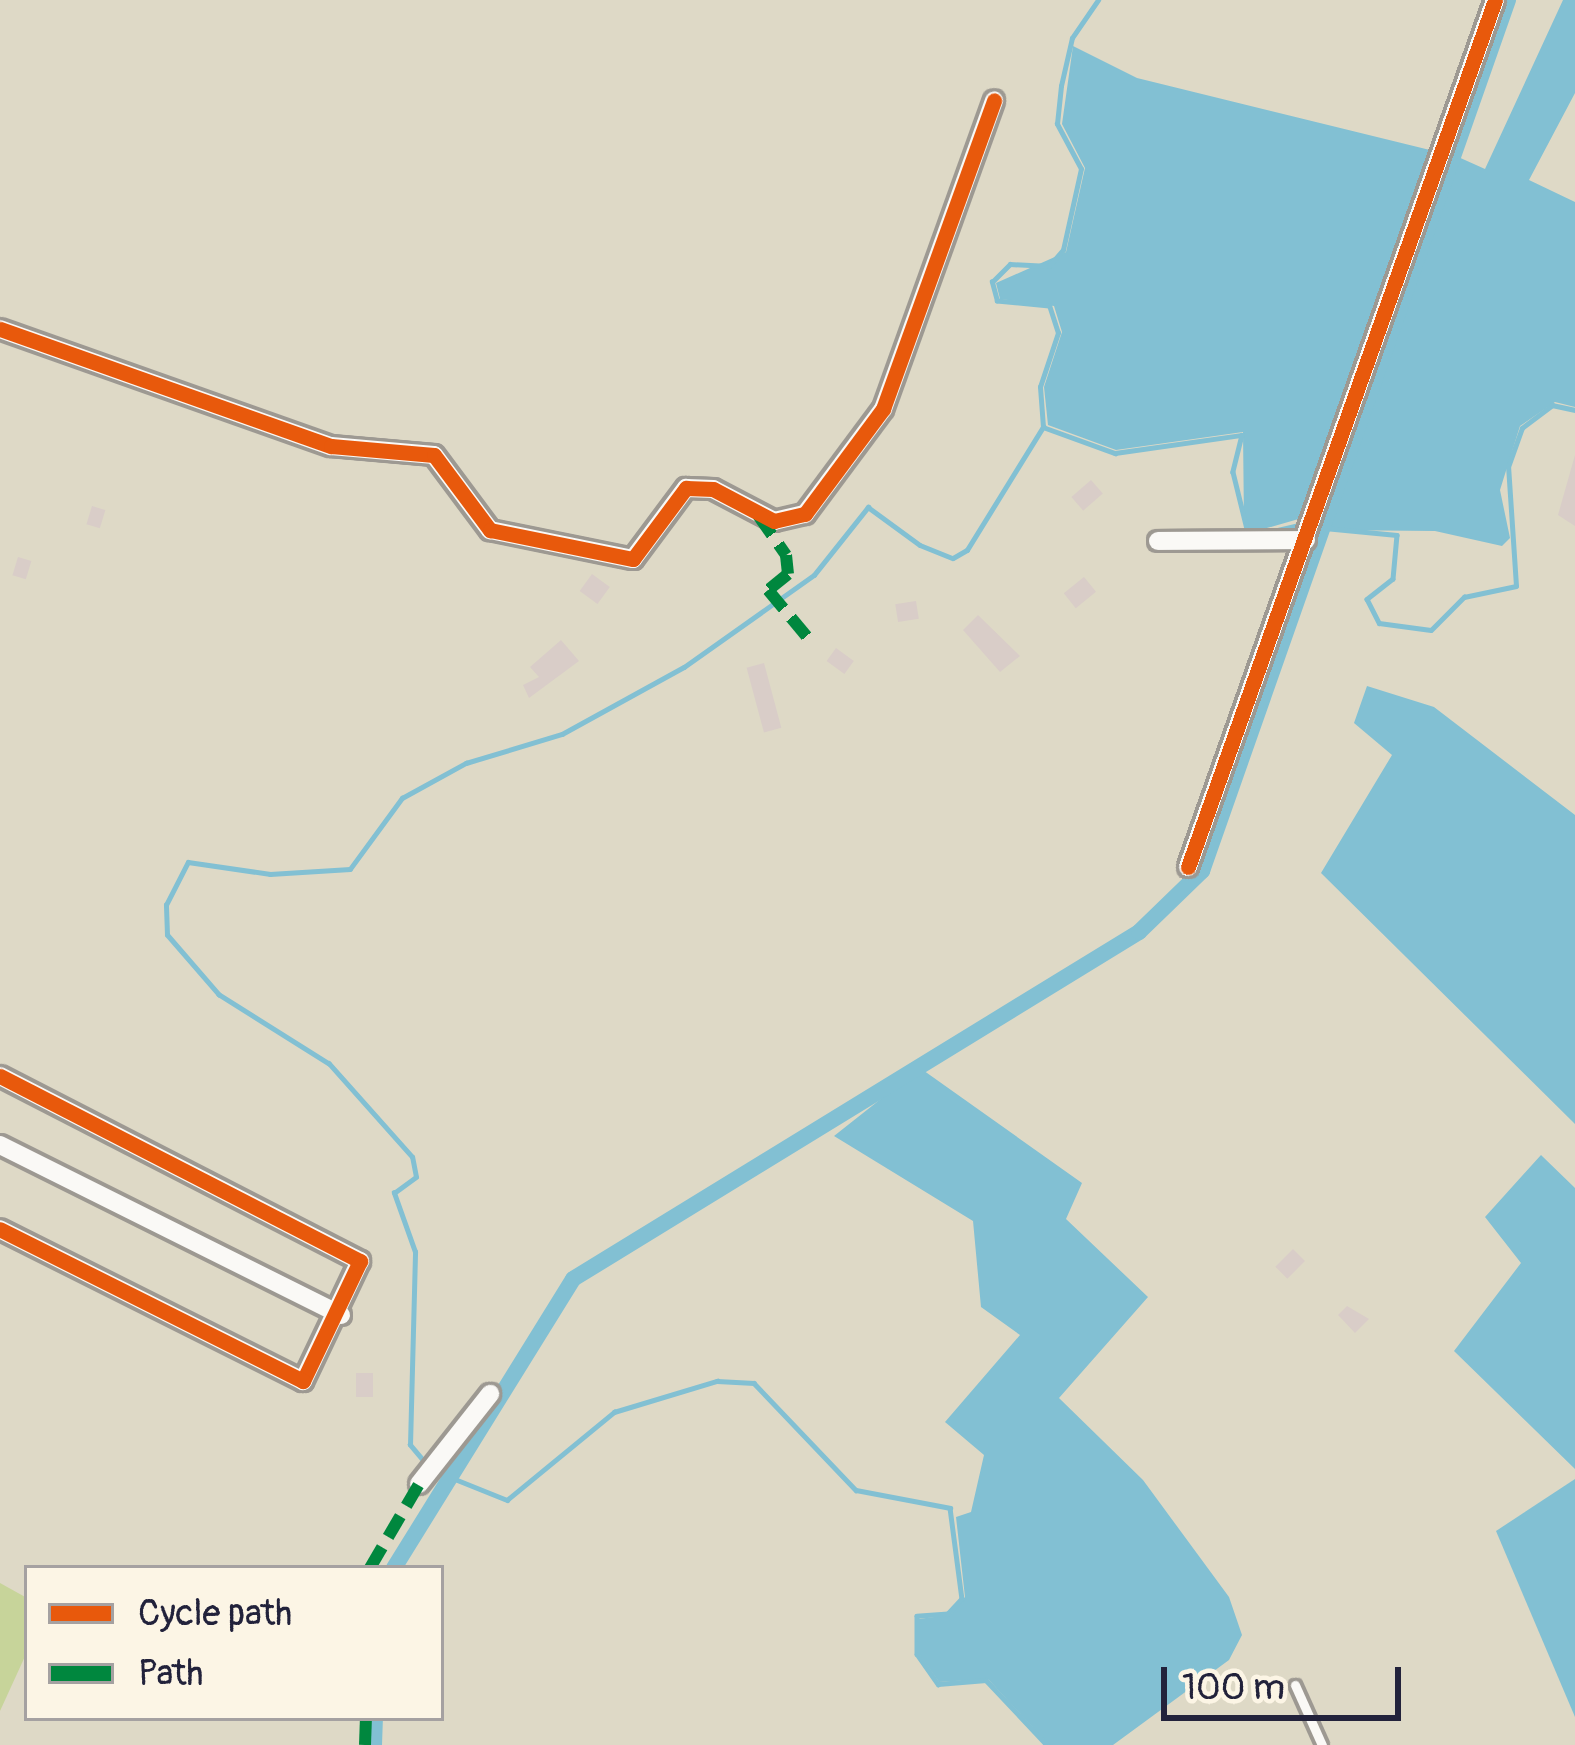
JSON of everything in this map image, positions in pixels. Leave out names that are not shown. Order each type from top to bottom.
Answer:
[{"type":"street","points":[[1188,868],[1495,0]]},
{"type":"street","points":[[0,329],[332,446],[434,455],[490,530],[633,559],[686,488],[713,489],[774,521],[806,514],[883,409],[994,100]]},
{"type":"street","points":[[1158,541],[1310,529]]},
{"type":"street","points":[[0,1076],[360,1261],[341,1315],[303,1381],[0,1229]]},
{"type":"street","points":[[0,1144],[341,1315]]},
{"type":"street","points":[[419,1484],[490,1394]]},
{"type":"lane","points":[[1295,1685],[1322,1745]]},
{"type":"green space","points":[[0,1583],[24,1596],[24,1659],[0,1711]]},
{"type":"water","points":[[1563,0],[1575,0],[1575,93],[1529,180],[1575,202],[1575,407],[1555,402],[1520,426],[1500,490],[1510,538],[1502,546],[1435,531],[1326,530],[1456,156],[1485,169]]},
{"type":"water","points":[[1073,46],[1137,78],[1434,151],[1309,516],[1253,532],[1244,523],[1243,432],[1116,450],[1048,425],[1044,387],[1062,332],[1054,306],[1000,299],[996,283],[1066,252],[1085,168],[1062,124]]},
{"type":"water","points":[[1367,686],[1434,707],[1575,815],[1575,1124],[1321,873],[1392,755],[1354,723]]},
{"type":"water","points":[[920,1068],[1082,1183],[1066,1219],[1148,1297],[1059,1398],[1143,1480],[1229,1597],[1242,1635],[1229,1660],[1113,1745],[1049,1745],[988,1679],[939,1682],[919,1654],[918,1619],[950,1615],[965,1597],[956,1517],[971,1512],[984,1455],[945,1422],[1020,1335],[981,1307],[973,1221],[834,1136]]},
{"type":"water","points":[[1541,1155],[1575,1188],[1575,1469],[1454,1351],[1521,1263],[1485,1217]]},
{"type":"water","points":[[1575,1479],[1575,1717],[1496,1531]]},
{"type":"building","points":[[1575,455],[1575,526],[1558,515]]},
{"type":"building","points":[[1091,480],[1103,494],[1083,511],[1071,497]]},
{"type":"building","points":[[92,506],[105,510],[100,528],[86,524]]},
{"type":"building","points":[[18,557],[31,561],[26,579],[12,575]]},
{"type":"building","points":[[592,574],[610,587],[597,604],[580,591]]},
{"type":"building","points":[[1084,577],[1096,592],[1076,608],[1064,593]]},
{"type":"building","points":[[916,601],[919,619],[898,622],[895,604]]},
{"type":"building","points":[[978,615],[1020,656],[1000,672],[963,630]]},
{"type":"building","points":[[561,640],[579,661],[529,698],[523,685],[539,677],[530,667]]},
{"type":"building","points":[[836,648],[854,661],[844,674],[827,661]]},
{"type":"building","points":[[764,663],[781,728],[764,732],[747,668]]},
{"type":"building","points":[[1293,1249],[1305,1261],[1287,1279],[1275,1267]]},
{"type":"building","points":[[1347,1306],[1369,1319],[1355,1333],[1338,1315]]},
{"type":"building","points":[[356,1373],[373,1373],[373,1397],[356,1397]]},
{"type":"waterway","points":[[426,1464],[410,1445],[415,1252],[394,1193],[416,1177],[412,1157],[329,1064],[219,995],[167,935],[166,905],[188,862],[270,874],[350,869],[402,798],[466,763],[562,734],[684,667],[814,575],[868,507],[920,545],[953,558],[967,550],[1043,427],[1040,387],[1058,333],[1049,306],[997,301],[992,282],[1010,264],[1049,266],[1063,250],[1081,169],[1057,124],[1061,86],[1072,38],[1098,0]]},
{"type":"waterway","points":[[396,1565],[573,1279],[1139,932],[1202,871],[1508,0]]},
{"type":"waterway","points":[[1314,527],[1397,535],[1393,579],[1367,599],[1379,623],[1431,630],[1464,597],[1516,586],[1508,467],[1522,428],[1552,405],[1575,410]]},
{"type":"waterway","points":[[1043,427],[1115,453],[1242,435],[1233,472],[1248,533]]},
{"type":"waterway","points":[[1269,532],[1304,524]]},
{"type":"waterway","points":[[435,1471],[507,1500],[614,1412],[717,1381],[754,1383],[856,1490],[950,1508],[962,1599],[948,1614],[917,1616],[917,1654],[938,1684],[986,1680],[1047,1745]]},
{"type":"waterway","points":[[374,1745],[375,1721]]},
{"type":"marked path","points":[[758,515],[786,555],[788,574],[768,590],[808,638]]},
{"type":"marked path","points":[[372,1565],[419,1484]]},
{"type":"marked path","points":[[365,1745],[366,1721]]},
{"type":"cycle path","points":[[1188,867],[1495,0]]},
{"type":"cycle path","points":[[0,329],[331,446],[434,455],[490,530],[633,559],[686,488],[713,489],[774,521],[805,514],[883,409],[994,100]]},
{"type":"cycle path","points":[[0,1076],[360,1261],[303,1381],[0,1229]]}]
